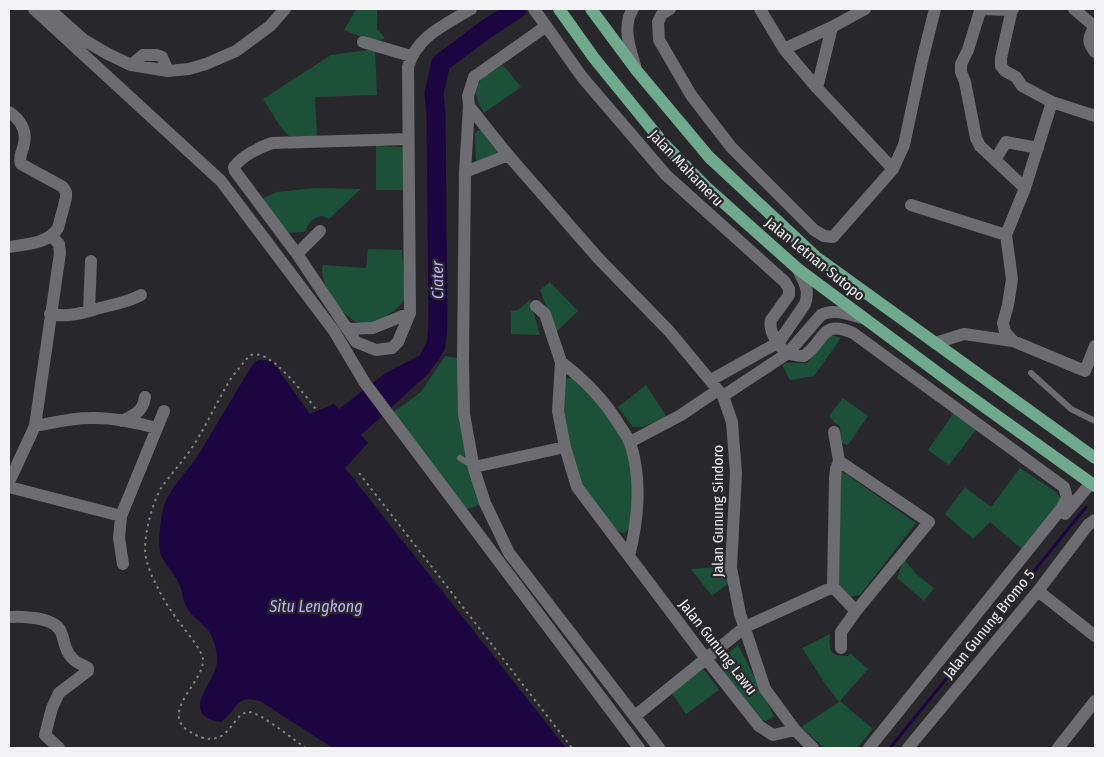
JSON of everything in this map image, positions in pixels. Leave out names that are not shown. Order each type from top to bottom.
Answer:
[{"type":"main road","name":"Jalan Letnan Sutopo","points":[[559,9],[594,58],[664,144],[706,187],[798,269],[1053,457],[1093,484]]},
{"type":"main road","name":"Jalan Letnan Sutopo","points":[[591,9],[637,71],[710,157],[816,257],[935,342],[949,344],[1095,458]]},
{"type":"street","points":[[34,9],[221,181],[334,331],[364,383],[639,748]]},
{"type":"street","points":[[49,9],[84,40],[108,54],[131,65],[168,71],[190,69],[236,50],[270,26],[285,9]]},
{"type":"street","points":[[408,139],[272,143],[255,150],[235,166],[235,171],[297,254],[356,342],[376,350],[392,348],[398,342],[410,314],[411,280],[407,76],[412,56],[424,38],[471,9]]},
{"type":"street","name":"Jalan Mahameru","points":[[534,9],[582,77],[666,175],[785,282],[789,290],[788,295],[770,324],[773,337],[779,342]]},
{"type":"street","points":[[633,9],[628,22],[628,36],[637,71]]},
{"type":"street","points":[[670,9],[662,14],[658,22],[659,40],[691,95],[731,147],[814,230],[824,236],[833,237],[893,169],[904,145],[935,9]]},
{"type":"street","points":[[760,9],[784,48],[817,88],[893,169]]},
{"type":"street","points":[[784,48],[865,9]]},
{"type":"street","points":[[1025,188],[980,146],[976,138],[965,82],[961,72],[961,64],[968,50],[980,11],[983,9],[1012,9],[1001,58],[1001,66],[1005,71],[1016,77],[1022,86],[1052,102],[1095,116]]},
{"type":"street","points":[[1074,9],[1095,25],[1088,40],[1095,52]]},
{"type":"street","points":[[817,88],[832,26]]},
{"type":"street","points":[[545,27],[474,78],[468,96],[463,321],[464,414],[474,466],[486,503],[509,553],[659,748]]},
{"type":"street","points":[[363,42],[412,56]]},
{"type":"street","points":[[1013,341],[1005,332],[1003,323],[1012,279],[1006,236],[1025,188],[1052,102]]},
{"type":"street","name":"Jalan Gunung Sindoro","points":[[469,106],[508,155],[598,258],[669,332],[717,389],[732,422],[736,474],[731,568],[740,614],[765,689],[794,730],[813,748]]},
{"type":"street","points":[[9,112],[16,116],[24,129],[24,143],[19,158],[21,164],[66,190],[66,198],[58,228],[52,236],[42,241],[9,247]]},
{"type":"street","points":[[994,160],[1006,142],[1038,148]]},
{"type":"street","points":[[465,172],[508,155]]},
{"type":"street","points":[[911,205],[1006,236]]},
{"type":"street","points":[[297,254],[320,231]]},
{"type":"street","points":[[9,482],[35,426],[60,253],[59,244],[52,236]]},
{"type":"street","points":[[88,311],[91,261]]},
{"type":"street","points":[[630,442],[681,415],[779,342],[805,304],[807,297],[808,290],[798,269]]},
{"type":"street","points":[[50,314],[61,316],[79,315],[131,300],[141,295]]},
{"type":"street","name":"Jalan Gunung Lawu","points":[[536,306],[545,314],[561,362],[558,408],[565,447],[577,487],[706,660],[759,726],[773,735],[794,730]]},
{"type":"street","points":[[717,389],[788,353],[821,315],[827,312],[863,318]]},
{"type":"street","points":[[348,329],[373,328],[410,314]]},
{"type":"street","points":[[779,342],[788,353],[804,356],[830,329],[840,327],[853,333],[1064,487],[1067,494],[1061,509],[869,748]]},
{"type":"street","points":[[949,344],[964,334],[1013,341],[1090,373],[1095,346]]},
{"type":"street","points":[[561,362],[574,372],[609,408],[630,442],[638,486],[635,532],[629,556]]},
{"type":"street","points":[[122,421],[138,413],[144,405],[145,397]]},
{"type":"street","points":[[123,564],[119,538],[121,516],[164,411]]},
{"type":"street","points":[[35,426],[71,419],[91,418],[122,421],[156,428]]},
{"type":"street","points":[[834,432],[839,461],[835,479],[833,587],[856,611]]},
{"type":"street","points":[[474,466],[565,447]]},
{"type":"street","points":[[839,461],[934,520],[856,611],[841,632],[841,648]]},
{"type":"street","points":[[877,748],[1093,484]]},
{"type":"street","points":[[9,487],[121,516]]},
{"type":"street","name":"Jalan Gunung Bromo 5","points":[[908,748],[1038,591],[1093,520]]},
{"type":"street","points":[[635,716],[745,627],[833,587]]},
{"type":"street","points":[[1038,591],[1095,636]]},
{"type":"street","points":[[9,617],[25,616],[48,622],[60,630],[64,647],[71,658],[78,664],[88,668],[88,671],[80,678],[59,693],[52,708],[45,735],[59,748]]},
{"type":"street","points":[[1058,748],[1095,701]]},
{"type":"lane","points":[[1031,373],[1071,409],[1095,421]]},
{"type":"lane","points":[[460,458],[474,466]]},
{"type":"path","points":[[306,748],[258,714],[249,712],[241,715],[229,733],[218,740],[206,739],[182,726],[180,711],[186,696],[200,674],[203,654],[172,612],[157,587],[146,560],[145,548],[150,511],[161,489],[195,444],[231,378],[249,356],[260,354],[271,359],[316,409]]},
{"type":"path","points":[[359,472],[572,748]]},
{"type":"green space","points":[[356,9],[377,9],[377,29],[385,38],[375,42],[344,30]]},
{"type":"green space","points":[[375,49],[377,95],[315,97],[317,136],[289,136],[280,126],[263,99],[331,55]]},
{"type":"green space","points":[[503,65],[521,87],[484,113],[476,96],[476,89],[482,79]]},
{"type":"green space","points":[[482,128],[503,154],[476,169],[475,133]]},
{"type":"green space","points":[[376,146],[403,147],[403,190],[376,190]]},
{"type":"green space","points":[[315,188],[361,189],[329,219],[322,216],[314,219],[304,232],[285,233],[259,200],[277,192]]},
{"type":"green space","points":[[368,249],[402,250],[405,297],[394,311],[385,317],[370,323],[361,323],[351,319],[338,306],[327,288],[322,272],[323,265],[366,268]]},
{"type":"green space","points":[[550,282],[578,311],[554,334],[540,290]]},
{"type":"green space","points":[[530,300],[540,335],[511,334],[511,311],[518,310]]},
{"type":"green space","points":[[831,335],[841,338],[814,376],[790,380],[782,365],[786,363],[807,363]]},
{"type":"green space","points":[[445,356],[463,359],[474,469],[485,503],[459,512],[392,413],[421,392]]},
{"type":"green space","points":[[567,378],[575,378],[630,442],[638,485],[630,527],[624,534],[615,529],[577,487],[565,447],[562,383]]},
{"type":"green space","points":[[646,385],[667,417],[643,427],[633,427],[618,407]]},
{"type":"green space","points":[[843,398],[868,416],[848,445],[841,443],[840,426],[829,416]]},
{"type":"green space","points":[[955,411],[978,427],[949,465],[928,450]]},
{"type":"green space","points":[[1020,468],[1056,492],[1062,501],[1023,550],[990,522],[973,539],[945,514],[965,487],[991,507]]},
{"type":"green space","points":[[842,473],[916,523],[860,595],[847,597],[836,584],[839,479]]},
{"type":"green space","points":[[904,559],[916,574],[934,588],[924,601],[897,578]]},
{"type":"green space","points":[[728,566],[730,582],[712,596],[691,569]]},
{"type":"green space","points":[[830,634],[829,644],[834,654],[848,656],[850,653],[868,669],[840,701],[873,729],[857,748],[824,748],[801,727],[839,702],[802,648]]},
{"type":"green space","points":[[738,645],[774,716],[766,721],[762,720],[722,670],[720,660]]},
{"type":"green space","points":[[702,667],[719,690],[686,714],[670,691]]},
{"type":"water","name":"Situ Lengkong","points":[[431,331],[447,333],[444,350],[429,373],[361,435],[368,443],[345,468],[566,748],[333,748],[260,701],[252,699],[241,701],[221,722],[208,718],[201,712],[200,704],[216,668],[216,649],[210,633],[187,608],[178,582],[160,553],[160,528],[167,498],[200,452],[253,364],[259,360],[272,361],[310,414],[334,404],[339,409],[386,373],[426,352],[432,342]]},
{"type":"waterway","name":"Ciater","points":[[430,356],[436,345],[438,325],[436,114],[434,93],[441,63],[517,9]]},
{"type":"waterway","points":[[890,748],[1086,507]]}]
